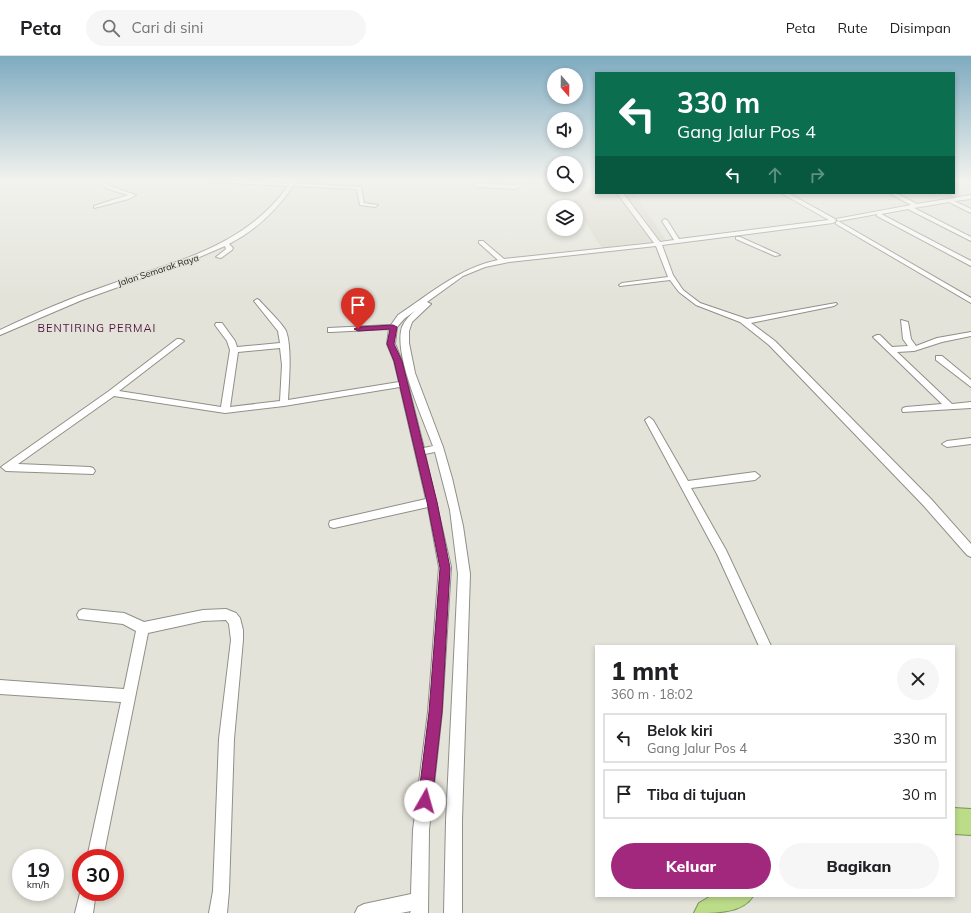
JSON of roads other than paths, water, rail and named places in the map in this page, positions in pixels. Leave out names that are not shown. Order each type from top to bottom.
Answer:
[{"type":"highway","points":[[955,822],[971,822]]},
{"type":"highway","points":[[709,913],[736,897]]},
{"type":"street","name":"Jalan Semarak Raya","points":[[0,333],[87,295],[199,257],[226,244],[262,219]]},
{"type":"street","points":[[639,219],[659,247],[672,278],[681,292],[689,299],[745,322],[772,343],[927,502],[971,552]]},
{"type":"street","points":[[834,219],[925,272],[971,301]]},
{"type":"street","points":[[406,317],[453,286],[484,269],[515,264],[738,238],[849,219]]},
{"type":"street","points":[[331,330],[393,327],[461,275],[483,266],[502,261],[659,247],[678,242],[852,219]]},
{"type":"street","points":[[886,219],[971,264]]},
{"type":"street","points":[[935,219],[971,239]]},
{"type":"street","points":[[665,221],[678,242]]},
{"type":"street","points":[[738,238],[777,255]]},
{"type":"street","points":[[481,242],[502,261]]},
{"type":"street","points":[[218,257],[229,250],[230,248],[226,244]]},
{"type":"street","points":[[925,272],[971,297]]},
{"type":"street","points":[[622,285],[672,278]]},
{"type":"street","points":[[257,301],[282,331],[285,345],[284,403]]},
{"type":"street","points":[[745,322],[834,304]]},
{"type":"street","points":[[406,317],[408,322],[405,331],[407,353],[415,384],[438,448],[455,513],[462,550],[464,574],[454,821],[453,913]]},
{"type":"street","points":[[904,322],[907,339],[914,349]]},
{"type":"street","points":[[219,325],[231,341],[234,350],[224,410]]},
{"type":"street","points":[[364,913],[420,907],[422,830],[435,712],[445,568],[432,502],[398,361],[391,344],[393,327]]},
{"type":"street","points":[[890,350],[914,349],[940,340],[971,334]]},
{"type":"street","points":[[877,337],[949,406]]},
{"type":"street","points":[[3,466],[112,393],[180,341]]},
{"type":"street","points":[[234,350],[285,345]]},
{"type":"street","points":[[938,358],[971,384]]},
{"type":"street","points":[[112,393],[224,410],[284,403],[403,384]]},
{"type":"street","points":[[906,410],[971,405]]},
{"type":"street","points":[[649,420],[722,553],[765,645]]},
{"type":"street","points":[[947,444],[971,441]]},
{"type":"street","points":[[419,452],[438,448]]},
{"type":"street","points":[[3,466],[90,471]]},
{"type":"street","points":[[685,485],[755,476]]},
{"type":"street","points":[[334,524],[432,502]]},
{"type":"street","points":[[83,615],[124,618],[143,628],[208,615],[228,614],[236,623],[238,635],[229,704],[221,891],[218,913]]},
{"type":"street","points":[[97,849],[143,628]]},
{"type":"street","points":[[0,687],[128,696]]},
{"type":"street","points":[[84,913],[86,901]]},
{"type":"district","name":"BENTIRING PERMAI","points":[[97,328]]}]
